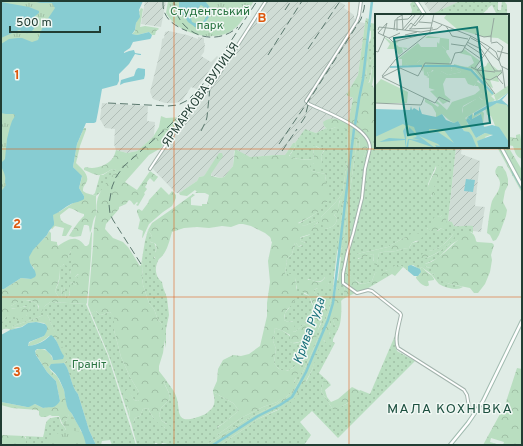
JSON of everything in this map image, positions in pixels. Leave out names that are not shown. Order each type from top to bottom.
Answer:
[{"type":"main road","points":[[416,1],[424,14]]},
{"type":"main road","points":[[502,148],[522,186]]},
{"type":"main road","points":[[450,445],[476,412],[522,321]]},
{"type":"street","name":"ЯРМАРКОВА ВУЛИЦЯ","points":[[150,169],[181,122],[216,79],[266,1]]},
{"type":"street","points":[[361,1],[357,21],[306,101],[309,104],[344,121],[362,133],[369,142],[370,148],[365,169],[362,198],[347,254],[343,274],[343,283],[357,293],[368,290],[372,291],[401,314],[397,348],[465,391],[467,394],[469,408],[476,412]]},
{"type":"shaded area","points":[[145,1],[166,1],[161,27],[141,24]]},
{"type":"shaded area","points":[[267,1],[338,2],[335,6],[340,2],[345,5],[344,8],[354,15],[354,18],[359,22],[365,23],[358,75],[346,95],[353,98],[349,119],[344,122],[338,119],[324,126],[326,128],[316,133],[305,130],[295,143],[293,143],[285,155],[250,157],[234,151],[233,166],[226,175],[220,178],[215,176],[212,177],[211,174],[220,153],[204,176],[199,177],[197,181],[179,193],[176,193],[153,169],[153,167],[182,122],[218,78]]},
{"type":"shaded area","points":[[423,1],[460,1],[434,14],[431,14]]},
{"type":"shaded area","points":[[169,31],[198,39],[198,37],[204,38],[204,52],[201,56],[211,62],[217,56],[218,57],[197,89],[191,87],[182,101],[175,103],[165,103],[153,99],[150,92],[161,49],[162,39],[164,38],[165,32]]},
{"type":"shaded area","points":[[102,103],[148,106],[147,121],[155,122],[153,137],[137,151],[127,153],[116,150],[114,144],[115,129],[105,128],[100,119]]},
{"type":"shaded area","points":[[456,148],[462,148],[461,154],[480,161],[475,206],[485,207],[481,232],[473,231],[473,226],[459,227],[454,226],[452,222],[448,222]]},
{"type":"green space","points":[[1,1],[66,1],[23,153],[1,195]]},
{"type":"green space","name":"Студентський парк","points":[[168,1],[254,1],[243,19],[234,29],[217,36],[207,36],[187,31],[171,20],[166,13]]},
{"type":"green space","points":[[415,1],[422,14],[411,14],[412,10],[410,4]]},
{"type":"green space","points":[[460,1],[498,1],[498,10],[501,10],[502,1],[504,1],[507,5],[507,14],[496,14],[492,5],[482,14],[432,14]]},
{"type":"green space","points":[[141,8],[143,9],[140,27],[145,26],[158,28],[159,29],[156,31],[155,35],[152,35],[149,32],[137,35],[132,34],[135,31]]},
{"type":"green space","points":[[366,18],[369,19],[365,58],[368,60],[366,78],[368,83],[370,82],[373,64],[371,60],[375,56],[375,72],[372,85],[374,88],[375,86],[375,136],[370,140],[363,158],[361,158],[359,152],[360,137],[357,140],[343,243],[340,251],[338,251],[337,249],[343,207],[342,201],[340,200],[339,202],[338,213],[334,215],[337,218],[336,223],[333,226],[327,229],[323,228],[321,217],[343,191],[347,160],[348,130],[336,127],[328,130],[324,126],[323,122],[329,119],[334,119],[344,122],[349,119],[353,98],[346,95],[358,75]]},
{"type":"green space","points":[[370,24],[375,24],[375,56],[370,61],[373,62],[373,64],[368,83],[366,78],[368,60],[366,59],[368,45],[371,38],[371,31],[369,30]]},
{"type":"green space","points":[[161,116],[166,118],[182,117],[161,148],[149,155],[125,182],[137,190],[150,171],[158,177],[154,182],[150,178],[147,182],[145,187],[147,189],[138,206],[136,205],[138,203],[137,202],[134,205],[129,200],[126,204],[119,207],[119,209],[106,224],[105,229],[113,238],[123,242],[128,247],[140,266],[142,259],[143,285],[149,303],[154,309],[158,320],[161,323],[165,338],[159,371],[166,380],[164,382],[170,399],[161,408],[159,415],[162,421],[171,427],[169,429],[165,428],[156,421],[148,408],[143,409],[140,416],[135,418],[133,423],[131,423],[129,410],[125,400],[125,393],[126,390],[128,390],[134,400],[138,401],[139,392],[121,357],[114,330],[114,318],[110,312],[103,315],[100,315],[96,311],[91,313],[88,305],[96,215],[90,233],[89,226],[84,225],[81,236],[69,236],[84,214],[69,208],[60,215],[62,221],[72,226],[66,236],[62,236],[64,228],[55,226],[52,229],[51,228],[54,224],[53,214],[59,212],[84,196],[79,188],[82,177],[73,167],[77,144],[84,128],[86,128],[86,130],[76,163],[87,176],[87,181],[83,191],[96,196],[96,214],[99,194],[116,170],[112,169],[104,174],[98,175],[84,170],[84,168],[96,168],[107,164],[113,158],[116,150],[127,153],[137,151],[153,137],[159,127]]},
{"type":"green space","points":[[336,127],[348,130],[347,160],[343,191],[321,217],[325,229],[333,226],[336,223],[337,218],[334,215],[338,212],[340,200],[342,201],[343,207],[334,276],[333,297],[331,298],[329,311],[313,350],[295,389],[275,405],[249,418],[206,445],[166,445],[168,444],[162,443],[161,445],[158,445],[155,443],[155,445],[137,445],[131,423],[133,423],[135,418],[140,416],[143,409],[148,408],[153,417],[165,428],[167,424],[162,421],[159,415],[161,408],[170,399],[169,392],[164,382],[166,380],[175,394],[181,417],[184,419],[195,418],[208,412],[214,405],[213,392],[233,403],[238,409],[237,412],[217,427],[215,435],[241,418],[277,402],[295,381],[296,375],[301,366],[300,362],[287,371],[281,370],[274,363],[276,349],[273,341],[275,328],[290,336],[290,342],[293,343],[298,343],[309,337],[309,344],[303,354],[303,359],[321,324],[328,304],[323,298],[314,292],[314,290],[318,288],[325,288],[329,283],[325,277],[322,281],[308,279],[304,294],[309,296],[315,312],[309,315],[311,322],[303,325],[295,332],[293,331],[293,321],[288,322],[284,320],[285,313],[289,308],[297,288],[296,279],[291,274],[285,274],[287,259],[292,254],[295,243],[299,247],[306,243],[301,241],[300,238],[309,235],[318,227],[315,227],[314,225],[318,223],[318,220],[304,226],[298,224],[317,212],[327,202],[325,174],[312,171],[310,168],[310,165],[314,163],[322,162],[321,156],[324,151],[316,146],[313,146],[313,159],[289,157],[296,145],[295,143],[305,129],[316,133],[326,128],[331,129]]},
{"type":"green space","points":[[520,134],[522,159],[517,156],[513,146],[509,145],[509,137],[516,138],[516,135]]},
{"type":"green space","points":[[375,136],[375,148],[456,148],[448,221],[452,222],[454,226],[473,226],[473,233],[471,232],[452,244],[438,258],[425,264],[426,267],[432,268],[432,273],[438,275],[446,282],[463,287],[455,289],[448,288],[439,284],[432,275],[421,267],[420,270],[413,265],[408,266],[408,271],[404,267],[398,265],[389,270],[375,273],[372,281],[364,284],[360,283],[350,275],[345,284],[343,299],[341,301],[341,313],[340,293],[336,287],[336,280],[338,280],[341,257],[339,258],[344,235],[357,140],[360,137],[359,152],[363,158],[370,139]],"holes":[[[436,166],[439,175],[435,183],[432,197],[428,184]],[[442,215],[444,230],[441,228],[438,231],[431,231],[427,228],[429,228],[434,218]],[[454,233],[449,244],[427,258],[429,251],[440,247]],[[405,237],[419,241],[412,243],[409,248],[379,253],[377,263],[373,261],[373,254],[358,259],[357,254],[388,247]]]},
{"type":"green space","points":[[293,143],[296,145],[289,156],[304,160],[313,159],[314,145],[320,149],[325,148],[321,156],[321,167],[317,167],[314,163],[310,166],[312,171],[325,174],[329,197],[327,202],[319,211],[298,223],[304,226],[320,219],[320,221],[314,225],[320,229],[317,232],[301,237],[301,241],[308,245],[301,245],[299,247],[295,243],[292,254],[287,259],[285,274],[295,274],[297,294],[295,301],[285,312],[284,320],[288,322],[295,321],[293,331],[295,332],[303,325],[311,322],[308,317],[314,313],[315,309],[309,296],[302,291],[300,287],[300,284],[307,280],[320,282],[325,277],[329,277],[329,283],[324,289],[318,288],[314,290],[314,292],[327,299],[328,306],[319,327],[313,349],[305,360],[303,359],[303,354],[309,344],[309,337],[292,343],[290,342],[290,335],[275,328],[273,341],[276,349],[274,363],[281,370],[287,371],[301,362],[301,366],[291,389],[277,402],[241,418],[215,435],[213,433],[215,429],[237,412],[238,409],[233,403],[213,392],[217,381],[218,369],[223,360],[233,355],[241,356],[249,354],[260,346],[267,316],[270,282],[268,261],[272,242],[270,237],[265,233],[243,224],[231,227],[184,228],[172,232],[164,254],[159,259],[156,259],[153,253],[156,252],[156,245],[155,243],[149,241],[152,236],[148,230],[152,223],[193,194],[195,195],[191,198],[191,205],[202,206],[202,204],[207,204],[209,195],[205,193],[195,193],[197,192],[195,190],[187,196],[180,195],[179,193],[197,181],[199,177],[204,176],[219,153],[222,153],[223,156],[211,176],[220,178],[224,177],[233,166],[235,149],[250,157],[285,155]]},
{"type":"green space","points":[[498,148],[501,148],[522,188],[522,193]]},
{"type":"green space","points":[[509,148],[522,170],[522,184],[504,150]]},
{"type":"green space","points":[[437,165],[442,168],[434,187],[433,197],[428,186]]},
{"type":"green space","points":[[498,166],[502,166],[508,179],[508,185],[503,202],[507,210],[499,235],[496,240],[493,241],[487,233],[492,201],[500,186],[500,181],[495,171]]},
{"type":"green space","points":[[112,169],[116,170],[116,172],[99,194],[96,196],[93,195],[95,193],[100,175],[103,175]]},
{"type":"green space","points":[[161,187],[169,195],[172,191],[176,195],[176,198],[172,206],[149,224],[142,238],[143,231],[138,229],[140,220],[137,210],[139,209],[142,211],[149,200]]},
{"type":"green space","points":[[442,215],[445,217],[447,223],[446,229],[444,230],[441,228],[434,233],[427,230],[436,216],[440,217]]},
{"type":"green space","points":[[148,230],[152,236],[150,242],[154,243],[156,246],[154,258],[159,259],[156,265],[156,272],[162,282],[167,298],[169,315],[166,329],[165,348],[161,323],[158,320],[154,309],[149,303],[143,285],[142,259]]},
{"type":"green space","points":[[49,231],[51,233],[51,241],[57,242],[58,246],[65,241],[76,239],[87,246],[89,244],[92,232],[87,303],[50,302],[45,306],[41,313],[38,314],[39,306],[32,301],[25,300],[11,306],[11,308],[15,309],[28,306],[30,308],[26,316],[17,320],[16,316],[6,317],[1,323],[1,289],[4,289],[21,278],[31,279],[34,268],[29,263],[28,259],[33,250]],"holes":[[[73,251],[70,275],[75,277],[79,274],[76,280],[76,285],[71,282],[70,294],[68,298],[66,298],[64,287],[62,287],[61,298],[59,298],[55,291],[59,279],[60,267],[64,264],[67,266],[69,254]]]},
{"type":"green space","points":[[466,231],[473,234],[477,242],[492,243],[494,245],[491,255],[492,260],[490,272],[485,284],[478,293],[474,293],[470,288],[442,281],[438,276],[432,273],[431,268],[424,266],[443,254],[458,240],[459,234]]},
{"type":"green space","points":[[413,233],[424,234],[423,237],[412,243],[409,248],[379,253],[377,265],[373,263],[373,254],[356,258],[357,254],[388,247]]},
{"type":"green space","points":[[454,233],[457,233],[442,250],[421,260],[419,258],[423,253],[442,246]]},
{"type":"green space","points":[[71,251],[73,251],[73,256],[70,273],[75,277],[80,273],[76,285],[71,282],[68,298],[66,298],[64,287],[62,287],[61,299],[55,291],[58,285],[60,267],[67,262]]},
{"type":"green space","points":[[396,265],[403,267],[395,276],[392,274],[365,290],[343,299],[345,284],[343,282],[344,274],[353,275],[356,281],[361,284],[372,281],[375,273],[379,271],[386,271]]},
{"type":"green space","points":[[421,267],[434,279],[428,281],[428,286],[420,283],[416,278],[420,274]]},
{"type":"green space","points":[[336,287],[340,293],[341,300],[339,327],[335,326],[332,317],[330,317],[332,329],[329,334],[330,342],[327,344],[324,340],[321,343],[312,370],[295,398],[287,405],[256,420],[220,445],[206,445],[249,418],[275,405],[295,389],[329,311],[331,298],[335,296]]},
{"type":"green space","name":"Граніт","points":[[25,300],[36,303],[39,313],[50,302],[86,304],[108,356],[136,445],[112,445],[110,440],[102,441],[101,445],[96,445],[89,430],[78,394],[73,387],[68,370],[64,363],[67,360],[47,315],[43,315],[13,326],[12,328],[17,328],[11,330],[1,330],[1,323],[6,317],[14,315],[26,316],[30,308],[25,306],[17,309],[11,308],[11,306],[19,301]]},
{"type":"green space","points":[[95,311],[100,315],[110,312],[115,318],[114,330],[121,357],[139,392],[138,401],[134,400],[130,393],[127,406],[130,420],[109,356],[91,313]]},
{"type":"green space","points":[[43,315],[47,315],[49,318],[67,357],[67,360],[64,363],[50,365],[49,367],[57,376],[64,390],[68,409],[71,412],[67,420],[62,423],[59,416],[50,415],[41,417],[39,415],[39,411],[37,410],[12,408],[1,405],[1,402],[27,407],[35,404],[43,408],[53,407],[60,401],[56,381],[47,372],[35,353],[36,350],[42,349],[50,355],[53,360],[61,352],[55,338],[49,336],[45,340],[29,346],[28,345],[30,342],[44,336],[47,329],[46,325],[44,323],[35,322],[28,323],[21,327],[12,328],[13,326]]},
{"type":"green space","points":[[332,316],[335,326],[339,327],[333,339],[333,342],[335,343],[319,373],[331,384],[328,382],[323,383],[321,391],[332,408],[340,407],[348,403],[360,390],[370,394],[397,331],[397,351],[415,361],[338,438],[312,411],[300,422],[311,435],[304,445],[220,445],[256,420],[278,410],[307,380],[312,370],[319,345],[324,340],[325,342],[330,333],[330,317]]},
{"type":"green space","points":[[517,368],[522,369],[522,445],[503,445],[504,442],[491,438],[490,442],[500,445],[483,445],[505,405]]},
{"type":"green space","points":[[324,380],[331,385],[325,390],[327,397],[331,402],[338,399],[352,387],[360,391],[355,399],[335,410],[332,408],[321,391]]},
{"type":"green space","points":[[71,412],[82,435],[64,432],[66,429],[62,423],[67,420],[69,413]]},
{"type":"green space","points":[[54,417],[59,417],[61,423],[66,429],[64,431],[74,445],[26,445],[26,437],[24,436],[43,437],[48,420]]},
{"type":"green space","points":[[65,430],[84,432],[93,445],[46,445],[48,438]]},
{"type":"green space","points":[[1,435],[24,436],[26,439],[26,445],[1,445]]},
{"type":"water","points":[[31,1],[143,1],[139,10],[140,17],[132,34],[137,35],[149,32],[152,35],[150,39],[133,42],[130,48],[124,52],[134,50],[135,53],[141,55],[135,54],[129,64],[119,74],[119,81],[117,85],[102,89],[96,122],[86,123],[77,144],[73,167],[82,176],[79,188],[84,196],[84,199],[71,204],[53,215],[54,225],[29,257],[30,263],[35,271],[35,277],[31,279],[21,278],[4,289],[1,289],[1,191],[6,185],[1,163],[5,159],[7,139],[15,116],[14,114],[1,113],[1,44],[9,39],[18,38],[32,42],[38,40],[43,26],[55,8],[52,3]]},
{"type":"water","points":[[179,1],[205,1],[212,10],[212,13],[201,28],[198,29],[188,22],[179,8]],"holes":[[[201,5],[207,9],[208,14],[200,25],[192,22],[191,18]]]},
{"type":"water","points":[[1,2],[29,7],[39,11],[39,13],[35,16],[36,23],[33,30],[25,33],[19,30],[1,38]]},
{"type":"water","points":[[138,68],[145,69],[144,79],[120,85],[121,80],[134,76]]},
{"type":"water","points":[[466,179],[475,180],[473,192],[464,191]]},
{"type":"water","points":[[411,265],[420,269],[421,272],[418,276],[414,276],[408,271],[408,266]]},
{"type":"water","points":[[36,322],[45,324],[47,331],[44,336],[29,342],[28,346],[41,342],[51,335],[55,339],[64,356],[63,359],[53,360],[52,356],[45,349],[37,349],[35,351],[47,372],[56,381],[60,401],[54,407],[43,408],[35,404],[27,407],[1,402],[1,335],[10,330],[22,327],[28,323]]},
{"type":"water","points":[[64,363],[73,386],[78,394],[89,430],[96,445],[86,445],[84,436],[72,413],[68,409],[64,390],[60,381],[49,367],[51,364]]},
{"type":"waterway","name":"Крива Руда","points":[[355,125],[363,79],[372,1]]},
{"type":"waterway","name":"Крива Руда","points":[[213,445],[258,416],[292,397],[306,372],[328,320],[333,303],[354,129]]},
{"type":"waterway","points":[[512,172],[522,190]]},
{"type":"railway","points":[[163,1],[164,12],[169,20],[187,31]]},
{"type":"railway","points":[[174,1],[176,12],[181,22],[197,34],[207,37],[218,37],[228,34],[238,27]]},
{"type":"railway","points":[[108,103],[168,106],[178,105],[188,100],[201,87],[257,1]]},
{"type":"railway","points":[[285,10],[291,1]]},
{"type":"railway","points":[[268,55],[302,1]]},
{"type":"railway","points":[[308,49],[340,1]]},
{"type":"railway","points":[[279,144],[361,19],[365,1]]},
{"type":"railway","points":[[201,131],[207,117],[212,73]]},
{"type":"railway","points":[[141,264],[110,214],[109,204],[112,187],[116,177],[124,166],[181,114],[201,87]]},
{"type":"railway","points":[[301,123],[305,117],[308,105]]},
{"type":"railway","points":[[282,151],[297,129]]},
{"type":"district","name":"МАЛА КОХНІВКА","points":[[450,409]]}]
